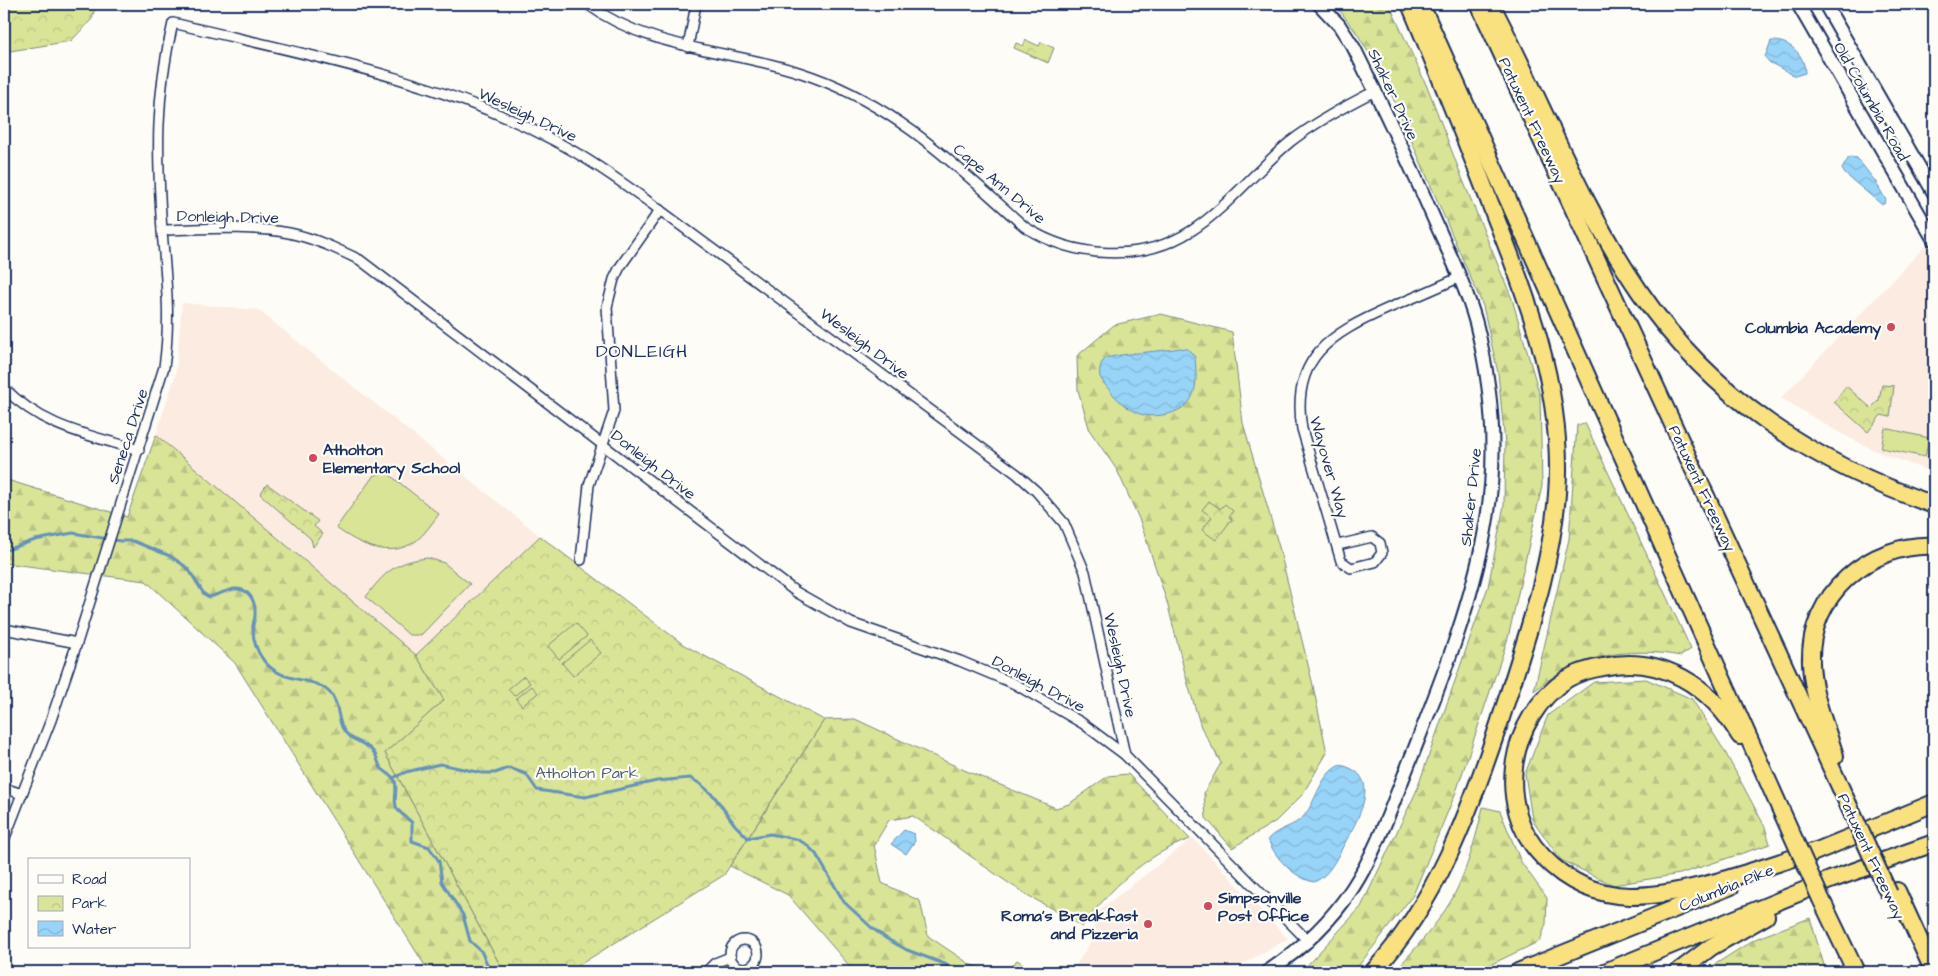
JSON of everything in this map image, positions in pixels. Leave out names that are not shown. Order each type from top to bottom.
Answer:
[{"type":"highway","points":[[1373,972],[1405,935],[1422,908],[1452,852],[1472,799],[1512,681],[1542,576],[1551,539],[1558,473],[1553,397],[1537,330],[1467,143],[1410,4]]},
{"type":"highway","points":[[1420,4],[1780,808],[1856,972]]},
{"type":"highway","name":"Patuxent Freeway","points":[[1479,4],[1723,530],[1852,802],[1893,892],[1925,972]]},
{"type":"highway","points":[[1490,4],[1601,227],[1639,292],[1673,336],[1726,390],[1792,439],[1865,478],[1934,505]]},
{"type":"highway","points":[[1723,530],[1784,644],[1835,756]]},
{"type":"highway","points":[[1852,802],[1835,756],[1813,682],[1812,642],[1817,622],[1836,589],[1865,563],[1904,547],[1934,546]]},
{"type":"highway","points":[[1780,808],[1737,732],[1710,697],[1680,675],[1645,664],[1614,664],[1568,679],[1542,703],[1531,717],[1517,749],[1513,788],[1516,812],[1526,834],[1538,852],[1553,868],[1582,886],[1605,893],[1654,895],[1680,890],[1816,851]]},
{"type":"highway","points":[[1874,827],[1934,793]]},
{"type":"highway","name":"Columbia Pike","points":[[1518,972],[1934,803]]},
{"type":"highway","name":"Columbia Pike","points":[[1604,972],[1830,880],[1911,853],[1934,843]]},
{"type":"highway","points":[[1911,853],[1934,847]]},
{"type":"highway","points":[[1678,972],[1711,947],[1830,880]]},
{"type":"highway","points":[[1893,892],[1934,966]]},
{"type":"highway","points":[[1821,899],[1849,972]]},
{"type":"highway","points":[[1918,938],[1934,972]]},
{"type":"street","name":"Cape Ann Drive","points":[[587,4],[633,30],[688,48],[768,63],[810,76],[853,94],[885,111],[918,134],[1025,227],[1040,237],[1069,247],[1105,254],[1150,248],[1191,232],[1290,143],[1329,116],[1375,91]]},
{"type":"street","points":[[688,48],[696,4]]},
{"type":"street","name":"Shaker Drive","points":[[1267,972],[1309,942],[1334,916],[1350,896],[1375,850],[1449,658],[1476,570],[1486,529],[1492,468],[1492,435],[1483,360],[1475,322],[1460,277],[1354,48],[1339,25],[1319,4]]},
{"type":"street","name":"Old Columbia Road","points":[[1798,4],[1934,240]]},
{"type":"street","name":"Old Columbia Road","points":[[1825,4],[1934,193]]},
{"type":"street","name":"Wesleigh Drive","points":[[173,23],[376,73],[444,93],[554,140],[602,168],[1016,474],[1051,506],[1064,523],[1085,572],[1125,755]]},
{"type":"street","name":"Seneca Drive","points":[[4,840],[51,720],[77,643],[164,366],[169,334],[158,166],[158,112],[160,82],[173,23]]},
{"type":"street","points":[[581,560],[590,485],[614,411],[606,324],[608,300],[620,267],[660,210]]},
{"type":"street","name":"Donleigh Drive","points":[[162,230],[264,229],[312,239],[360,260],[603,443],[796,592],[851,623],[975,667],[1015,684],[1082,723],[1125,755]]},
{"type":"street","name":"Wayover Way","points":[[1338,546],[1367,537],[1380,543],[1382,553],[1375,562],[1351,568],[1341,561],[1300,420],[1300,398],[1308,367],[1329,340],[1350,325],[1460,277]]},
{"type":"street","points":[[4,388],[24,407],[49,422],[139,450]]},
{"type":"street","points":[[4,629],[77,643]]},
{"type":"street","points":[[1125,755],[1309,942]]},
{"type":"street","points":[[4,788],[22,794]]},
{"type":"street","points":[[706,972],[715,963],[730,957]]},
{"type":"shaded area","name":"Columbia Academy","points":[[1926,245],[1934,256],[1934,473],[1878,452],[1840,433],[1781,398]]},
{"type":"shaded area","name":"Atholton Elementary School","points":[[182,303],[258,310],[540,536],[416,655],[156,435],[176,373]]},
{"type":"shaded area","points":[[1193,838],[1288,939],[1228,972],[1072,972],[1093,938],[1097,912]]},
{"type":"green space","points":[[4,4],[96,4],[92,19],[71,41],[4,52]]},
{"type":"green space","points":[[1335,4],[1389,4],[1429,91],[1462,178],[1512,299],[1540,396],[1542,486],[1508,638],[1456,792],[1413,895],[1360,964],[1349,972],[1301,972],[1361,907],[1416,792],[1488,587],[1504,505],[1505,443],[1498,373],[1483,306],[1386,82],[1358,35]]},
{"type":"green space","points":[[1026,40],[1039,46],[1041,42],[1054,48],[1048,63],[1014,48],[1016,43],[1023,46]]},
{"type":"green space","points":[[1161,314],[1232,332],[1243,423],[1279,547],[1312,681],[1327,753],[1302,795],[1276,821],[1232,848],[1206,818],[1204,793],[1221,763],[1201,727],[1167,602],[1140,521],[1117,470],[1090,431],[1078,390],[1077,356],[1114,325]]},
{"type":"green space","points":[[1882,385],[1894,386],[1890,417],[1881,415],[1868,432],[1834,402],[1846,386],[1871,408],[1879,400]]},
{"type":"green space","points":[[1585,423],[1691,649],[1681,656],[1641,652],[1603,656],[1585,661],[1568,669],[1534,691],[1569,539],[1577,425]]},
{"type":"green space","points":[[1885,428],[1929,438],[1925,457],[1881,448]]},
{"type":"green space","points":[[156,435],[416,655],[444,700],[385,753],[504,972],[429,972],[235,663],[146,581],[4,563],[4,479],[127,517]]},
{"type":"green space","points":[[386,472],[439,514],[416,541],[405,547],[395,549],[374,548],[336,528],[374,475]]},
{"type":"green space","points":[[267,484],[318,521],[314,526],[323,534],[313,547],[311,539],[260,494]]},
{"type":"green space","points":[[1209,501],[1220,509],[1225,504],[1233,511],[1229,517],[1232,519],[1216,540],[1202,530],[1212,517],[1202,510]]},
{"type":"green space","name":"Atholton Park","points":[[540,536],[684,645],[824,720],[724,875],[568,972],[504,972],[385,753],[444,700],[416,655]]},
{"type":"green space","points":[[428,558],[444,563],[470,584],[421,635],[409,635],[366,597],[385,574],[392,569],[408,562]]},
{"type":"green space","points":[[576,623],[587,636],[559,659],[548,646]]},
{"type":"green space","points":[[590,640],[601,653],[573,676],[562,663]]},
{"type":"green space","points":[[524,676],[530,683],[514,696],[508,689]]},
{"type":"green space","points":[[1646,679],[1692,699],[1725,752],[1765,827],[1770,844],[1680,874],[1613,885],[1561,860],[1532,819],[1525,774],[1548,715],[1594,682]]},
{"type":"green space","points":[[532,686],[538,693],[522,706],[516,699]]},
{"type":"green space","points":[[855,719],[964,770],[1056,808],[1069,804],[1108,776],[1128,774],[1190,839],[1157,854],[1129,875],[1104,899],[1082,927],[1019,890],[913,816],[889,820],[874,845],[882,883],[920,901],[928,936],[971,965],[992,972],[863,972],[853,970],[788,895],[730,866],[824,720]]},
{"type":"green space","points":[[1483,807],[1500,811],[1521,862],[1547,898],[1546,924],[1540,941],[1475,972],[1394,972],[1432,928],[1452,899],[1470,854]]},
{"type":"green space","points":[[1810,918],[1826,972],[1703,972],[1755,939]]},
{"type":"green space","points":[[1017,960],[1036,972],[1005,972]]},
{"type":"water","points":[[1771,41],[1784,43],[1795,50],[1802,60],[1805,73],[1795,76],[1769,62],[1765,57]]},
{"type":"water","points":[[1849,157],[1857,158],[1875,181],[1886,200],[1884,204],[1881,204],[1845,174],[1842,169]]},
{"type":"water","points":[[1180,348],[1188,349],[1195,357],[1196,384],[1191,399],[1181,409],[1174,412],[1149,416],[1135,412],[1115,397],[1100,377],[1101,365],[1109,357]]},
{"type":"water","points":[[1340,765],[1353,770],[1361,777],[1365,787],[1364,797],[1357,820],[1337,859],[1325,875],[1314,882],[1299,876],[1286,866],[1275,853],[1268,839],[1276,832],[1296,823],[1304,816],[1323,781],[1333,769]]},
{"type":"water","points":[[904,830],[914,834],[915,841],[906,854],[891,844]]},
{"type":"waterway","points":[[4,551],[35,540],[73,533],[120,541],[133,541],[170,556],[182,564],[189,570],[204,594],[209,597],[235,589],[248,593],[253,600],[255,610],[254,638],[262,658],[272,669],[281,674],[316,684],[331,694],[334,698],[343,729],[350,737],[372,750],[381,768],[394,779],[396,785],[396,807],[412,823],[412,841],[429,847],[439,861],[442,882],[463,915],[470,941],[481,951],[491,972]]},
{"type":"waterway","points":[[393,778],[406,772],[440,764],[482,773],[495,773],[509,768],[526,774],[537,790],[585,797],[657,781],[690,778],[714,796],[735,825],[748,838],[770,834],[796,839],[806,844],[816,854],[844,902],[887,939],[907,950],[966,972]]},
{"type":"place","name":"Columbia Academy","points":[[1891,327]]},
{"type":"place","name":"Atholton Elementary School","points":[[313,458]]},
{"type":"place","name":"Simpsonville Post Office","points":[[1208,906]]},
{"type":"place","name":"Roma's Breakfast and Pizzeria","points":[[1148,924]]},
{"type":"district","name":"DONLEIGH","points":[[642,351]]}]
